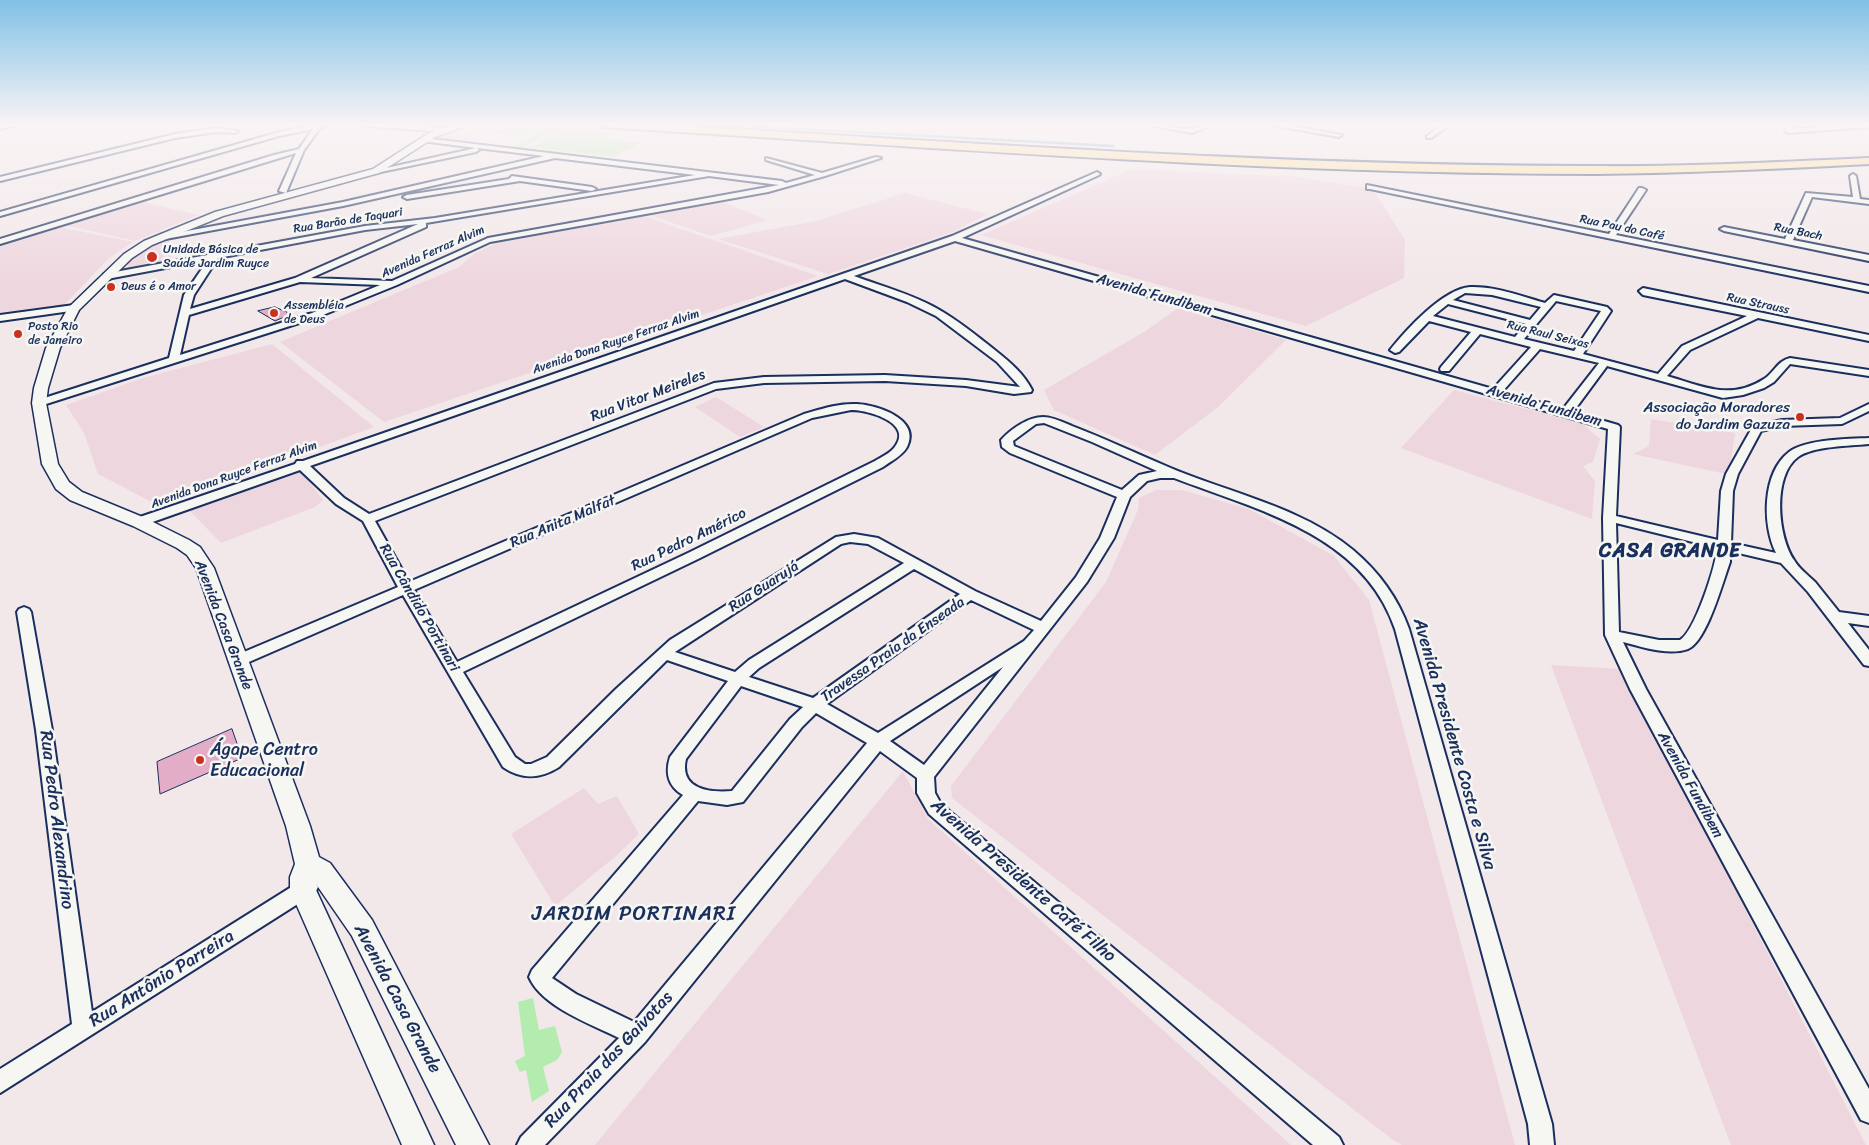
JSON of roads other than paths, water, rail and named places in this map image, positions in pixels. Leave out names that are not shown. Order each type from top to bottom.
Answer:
[{"type":"main road","name":"Avenida Casa Grande","points":[[352,177],[225,212],[159,238],[128,256],[74,308],[53,348],[44,373],[39,404],[44,444],[50,464],[62,485],[76,496],[139,522],[183,544],[194,551],[199,557],[208,577],[298,826],[338,971],[418,1145]]},
{"type":"main road","name":"Avenida Casa Grande","points":[[312,877],[362,928],[473,1145]]},
{"type":"street","points":[[0,214],[127,177]]},
{"type":"street","points":[[0,242],[208,177]]},
{"type":"street","points":[[283,192],[289,177]]},
{"type":"street","points":[[159,238],[343,204],[463,177]]},
{"type":"street","points":[[507,177],[606,191]]},
{"type":"street","name":"Rua Barão de Taquari","points":[[107,276],[365,228],[435,220],[690,177]]},
{"type":"street","points":[[738,177],[790,184]]},
{"type":"street","name":"Avenida Ferraz Alvim","points":[[39,404],[315,315],[394,283],[488,240],[790,184],[814,177]]},
{"type":"street","name":"Avenida Dona Ruyce Ferraz Alvim","points":[[139,522],[301,464],[955,238],[1089,177]]},
{"type":"street","points":[[1854,177],[1857,200]]},
{"type":"street","points":[[343,204],[457,190],[520,179]]},
{"type":"street","name":"Rua Pau do Café","points":[[1370,187],[1869,290]]},
{"type":"street","points":[[1611,237],[1642,190]]},
{"type":"street","points":[[1788,242],[1809,196],[1820,195],[1869,202]]},
{"type":"street","points":[[186,313],[298,280],[435,220]]},
{"type":"street","name":"Rua Bach","points":[[1724,229],[1869,258]]},
{"type":"street","name":"Avenida Fundibem","points":[[955,238],[1614,427],[1610,518],[1612,635],[1638,689],[1869,1112]]},
{"type":"street","points":[[174,360],[189,294],[214,256]]},
{"type":"street","name":"Rua Vitor Meireles","points":[[368,519],[714,386],[778,379],[885,378],[966,383],[1014,392],[1024,392],[1027,388],[1010,367],[949,319],[931,309],[845,276]]},
{"type":"street","points":[[298,280],[394,283]]},
{"type":"street","points":[[1396,350],[1446,301],[1462,292],[1477,290],[1547,306]]},
{"type":"street","name":"Rua Strauss","points":[[1643,291],[1755,316],[1869,338]]},
{"type":"street","points":[[1518,340],[1553,299],[1557,298],[1605,310],[1577,355]]},
{"type":"street","points":[[1446,301],[1532,323]]},
{"type":"street","points":[[0,318],[74,308]]},
{"type":"street","points":[[1661,378],[1686,348],[1755,316]]},
{"type":"street","name":"Rua Raul Seixas","points":[[1428,318],[1605,362],[1723,395],[1743,392],[1760,386],[1770,380],[1786,362],[1790,361],[1869,373]]},
{"type":"street","points":[[1444,369],[1478,330]]},
{"type":"street","points":[[1496,392],[1538,345]]},
{"type":"street","points":[[1566,413],[1605,362]]},
{"type":"street","name":"Rua Anita Malfat","points":[[237,661],[808,416],[844,407],[860,407],[882,412],[892,418]]},
{"type":"street","points":[[1612,635],[1653,644],[1683,646],[1692,639],[1697,631],[1723,562],[1727,491],[1732,474],[1756,428],[1782,422],[1842,421],[1869,407]]},
{"type":"street","name":"Rua Pedro Américo","points":[[456,669],[693,556],[879,464],[900,447],[904,437],[902,428],[892,418]]},
{"type":"street","name":"Avenida Presidente Costa e Silva","points":[[1124,496],[1014,451],[1008,448],[1007,440],[1033,421],[1045,420],[1141,458],[1176,475],[1301,521],[1324,534],[1361,565],[1391,602],[1402,629],[1540,1124],[1542,1145]]},
{"type":"street","points":[[1867,656],[1787,560],[1777,534],[1774,498],[1779,475],[1787,461],[1796,453],[1828,445],[1869,441]]},
{"type":"street","name":"Rua Cândido Portinari","points":[[301,464],[340,501],[368,519],[406,589],[456,669],[509,762],[518,769]]},
{"type":"street","points":[[664,654],[815,705],[878,741],[926,775],[1082,579],[1107,538],[1124,496],[1143,478],[1160,474],[1176,475]]},
{"type":"street","points":[[1610,518],[1787,560]]},
{"type":"street","name":"Rua Guarujá","points":[[518,769],[528,772],[542,769],[553,762],[676,644],[836,541],[853,537],[868,540],[970,594],[1038,634]]},
{"type":"street","points":[[638,1035],[560,997],[542,984],[539,977],[694,794],[677,781],[674,773],[675,764],[678,757],[739,678],[769,654],[912,564]]},
{"type":"street","name":"Travessa Praia da Enseada","points":[[694,794],[722,798],[737,797],[796,723],[815,705],[970,594]]},
{"type":"street","name":"Rua Pedro Alexandrino","points":[[24,612],[44,730],[83,1028]]},
{"type":"street","points":[[1835,616],[1869,621]]},
{"type":"street","name":"Rua Praia das Gaivotas","points":[[529,1145],[638,1035],[878,741],[1038,634]]},
{"type":"street","name":"Avenida Presidente Café Filho","points":[[926,775],[924,785],[926,796],[935,809],[1331,1145]]},
{"type":"street","name":"Rua Antônio Parreira","points":[[0,1082],[312,877]]},
{"type":"place","name":"Unidade Básica de Saúde Jardim Ruyce","points":[[152,257]]},
{"type":"place","name":"Deus é o Amor","points":[[111,287]]},
{"type":"place","name":"Assembléia de Deus","points":[[274,313]]},
{"type":"place","name":"Posto Rio de Janeiro","points":[[18,334]]},
{"type":"place","name":"Associação Moradores do Jardim Gazuza","points":[[1800,417]]},
{"type":"place","name":"Ágape Centro Educacional","points":[[200,760]]},
{"type":"district","name":"CASA GRANDE","points":[[1670,552]]},
{"type":"district","name":"JARDIM PORTINARI","points":[[634,915]]}]
